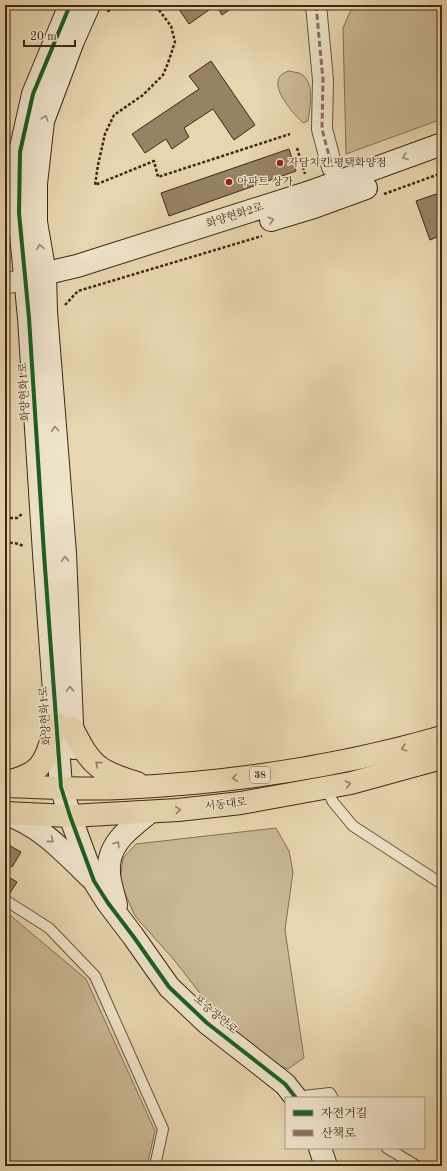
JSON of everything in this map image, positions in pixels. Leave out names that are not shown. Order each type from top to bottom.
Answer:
[{"type":"main road","points":[[5,785],[31,773],[39,766],[64,725],[98,766],[114,775],[145,786]]},
{"type":"main road","name":"38","points":[[5,785],[68,788],[119,788],[214,781],[287,771],[357,758],[403,748],[442,737]]},
{"type":"main road","name":"서동대로","points":[[5,813],[77,815],[150,812],[241,803],[351,783],[442,758]]},
{"type":"street","name":"화양현화1로","points":[[70,5],[33,94],[20,152],[19,213],[29,282],[43,547],[64,725],[68,788],[77,815]]},
{"type":"street","name":"화양현화1로","points":[[29,282],[36,222],[36,184],[43,121],[89,5]]},
{"type":"street","points":[[316,5],[323,80],[322,129],[332,167]]},
{"type":"street","name":"화양현화2로","points":[[29,282],[310,192],[442,144]]},
{"type":"street","name":"화양현화2로","points":[[29,282],[86,275],[314,207],[442,160]]},
{"type":"street","points":[[112,906],[109,875],[109,862],[112,850],[119,840],[150,812]]},
{"type":"street","points":[[5,813],[16,817],[44,835],[64,852],[94,881],[112,906]]},
{"type":"street","points":[[77,815],[94,881]]},
{"type":"street","points":[[77,815],[94,855],[112,906]]},
{"type":"street","name":"포승장안로","points":[[112,906],[169,987],[207,1023],[285,1084],[295,1097]]},
{"type":"street","points":[[320,1149],[326,1166]]},
{"type":"lane","points":[[326,788],[333,802],[353,826],[442,884]]},
{"type":"lane","points":[[5,900],[49,928],[95,976],[163,1129],[155,1166]]},
{"type":"lane","points":[[303,1097],[330,1093],[332,1097]]},
{"type":"lane","points":[[390,1149],[417,1166]]},
{"type":"path","points":[[106,19],[111,5]]},
{"type":"path","points":[[158,5],[159,10],[171,26],[175,42],[168,63],[163,75],[143,95],[114,115],[105,134],[95,185],[154,161],[158,177],[290,134]]},
{"type":"path","points":[[296,148],[306,176]]},
{"type":"path","points":[[5,518],[17,518],[25,512]]},
{"type":"path","points":[[5,542],[23,545]]},
{"type":"shaded area","points":[[353,5],[442,5],[442,119],[346,154],[343,28]]},
{"type":"shaded area","points":[[289,71],[299,73],[304,77],[310,88],[311,102],[308,121],[303,123],[287,104],[278,88],[278,81],[281,75]]},
{"type":"shaded area","points":[[276,828],[289,851],[293,872],[285,930],[304,1058],[288,1069],[270,1062],[216,1014],[175,961],[135,916],[120,882],[123,858],[136,844]]},
{"type":"shaded area","points":[[5,911],[86,979],[155,1131],[147,1166],[5,1166]]},
{"type":"building","points":[[176,5],[216,5],[189,24]]},
{"type":"building","points":[[216,5],[236,5],[222,15]]},
{"type":"building","points":[[211,61],[255,125],[234,140],[213,109],[184,128],[189,137],[172,149],[166,139],[145,153],[132,134],[199,89],[189,76]]},
{"type":"building","name":"아파트 상가","points":[[289,149],[296,171],[169,216],[161,193]]},
{"type":"building","points":[[442,192],[442,235],[430,240],[416,201]]},
{"type":"building","points":[[5,843],[21,852],[12,867],[5,863]]},
{"type":"building","points":[[5,875],[17,882],[10,893],[5,890]]},
{"type":"marked path","points":[[316,5],[323,80],[322,129],[332,167]]},
{"type":"cycle path","points":[[70,5],[33,94],[20,152],[19,213],[29,318],[61,787],[94,881],[108,903],[169,987],[207,1023],[285,1084],[295,1097]]},
{"type":"place","name":"자담치킨 평택화양점","points":[[280,163]]},
{"type":"place","name":"아파트 상가","points":[[229,182]]}]
